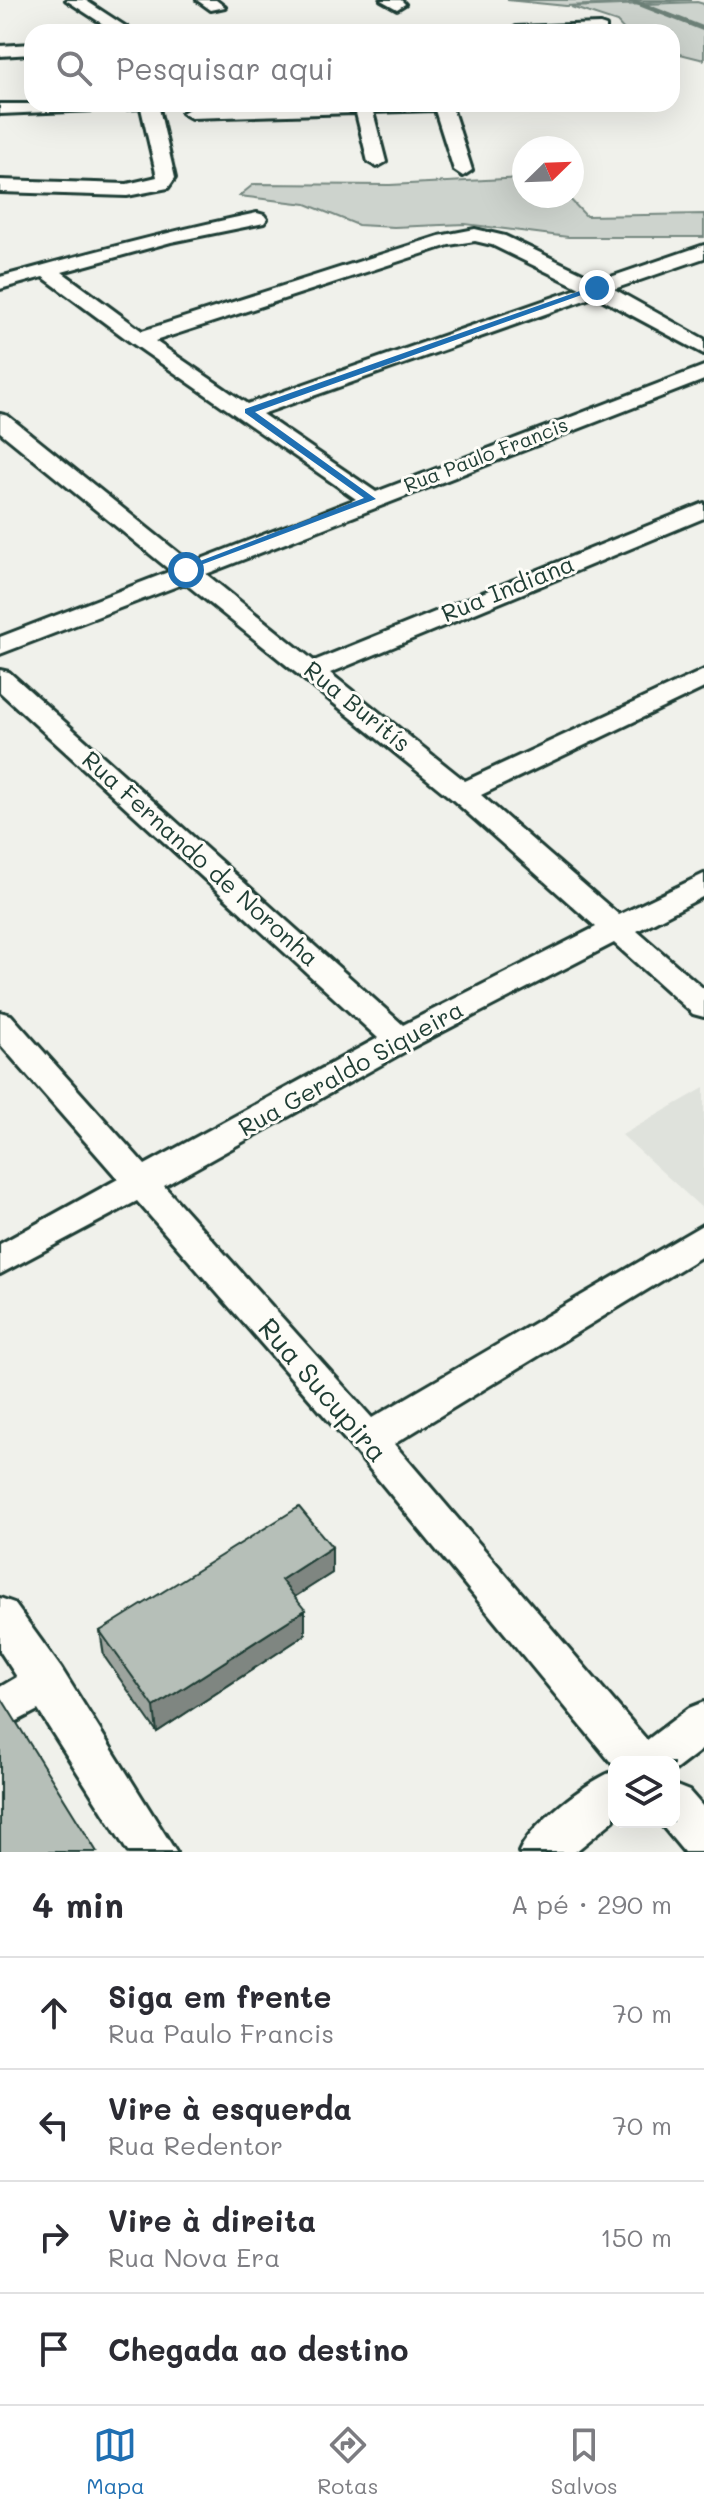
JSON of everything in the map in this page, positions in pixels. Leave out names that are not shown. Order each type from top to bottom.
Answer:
[{"type":"street","points":[[74,0],[113,24]]},
{"type":"street","points":[[0,51],[24,50]]},
{"type":"street","points":[[0,109],[24,108]]},
{"type":"street","points":[[0,186],[127,190],[164,182],[166,178],[151,112]]},
{"type":"street","points":[[191,113],[212,112]]},
{"type":"street","points":[[364,112],[377,162]]},
{"type":"street","points":[[445,112],[463,170]]},
{"type":"street","points":[[0,283],[191,232],[257,219]]},
{"type":"street","points":[[139,339],[446,240],[485,236],[597,288],[704,348]]},
{"type":"street","points":[[248,411],[704,251]]},
{"type":"street","points":[[45,269],[139,339],[248,411],[371,499]]},
{"type":"street","name":"Rua Paulo Francis","points":[[0,646],[186,570],[704,372]]},
{"type":"street","name":"Rua Buritís","points":[[0,421],[462,793],[615,931],[704,1006]]},
{"type":"street","name":"Rua Indiana","points":[[313,671],[704,510]]},
{"type":"street","name":"Rua Fernando de Noronha","points":[[0,678],[400,1040]]},
{"type":"street","points":[[462,793],[704,678]]},
{"type":"street","name":"Rua Geraldo Siqueira","points":[[0,1260],[142,1185],[400,1040],[704,884]]},
{"type":"street","name":"Rua Sucupira","points":[[0,1023],[368,1440],[633,1756]]},
{"type":"street","points":[[368,1440],[704,1238]]},
{"type":"street","points":[[0,1616],[46,1682],[154,1852]]},
{"type":"street","points":[[0,1710],[46,1682]]},
{"type":"street","points":[[660,1756],[704,1722]]},
{"type":"street","points":[[541,1852],[608,1797]]},
{"type":"street","points":[[680,1813],[704,1842]]},
{"type":"shaded area","points":[[507,0],[692,0],[566,6]]},
{"type":"shaded area","points":[[704,4],[704,60],[680,54],[680,24],[619,24],[571,7]]},
{"type":"shaded area","points":[[512,179],[512,208],[578,208],[586,216],[704,214],[704,237],[568,237],[465,224],[358,225],[306,204],[239,196],[254,184],[390,185]]},
{"type":"shaded area","points":[[704,1088],[704,1210],[622,1135]]},
{"type":"building","points":[[299,1507],[332,1547],[281,1580],[305,1610],[154,1707],[100,1631]]},
{"type":"building","points":[[2,1699],[97,1852],[0,1852]]},
{"type":"waterway","points":[[630,0],[704,29]]},
{"type":"route","points":[[186,570],[371,499],[248,411],[597,288]]}]
